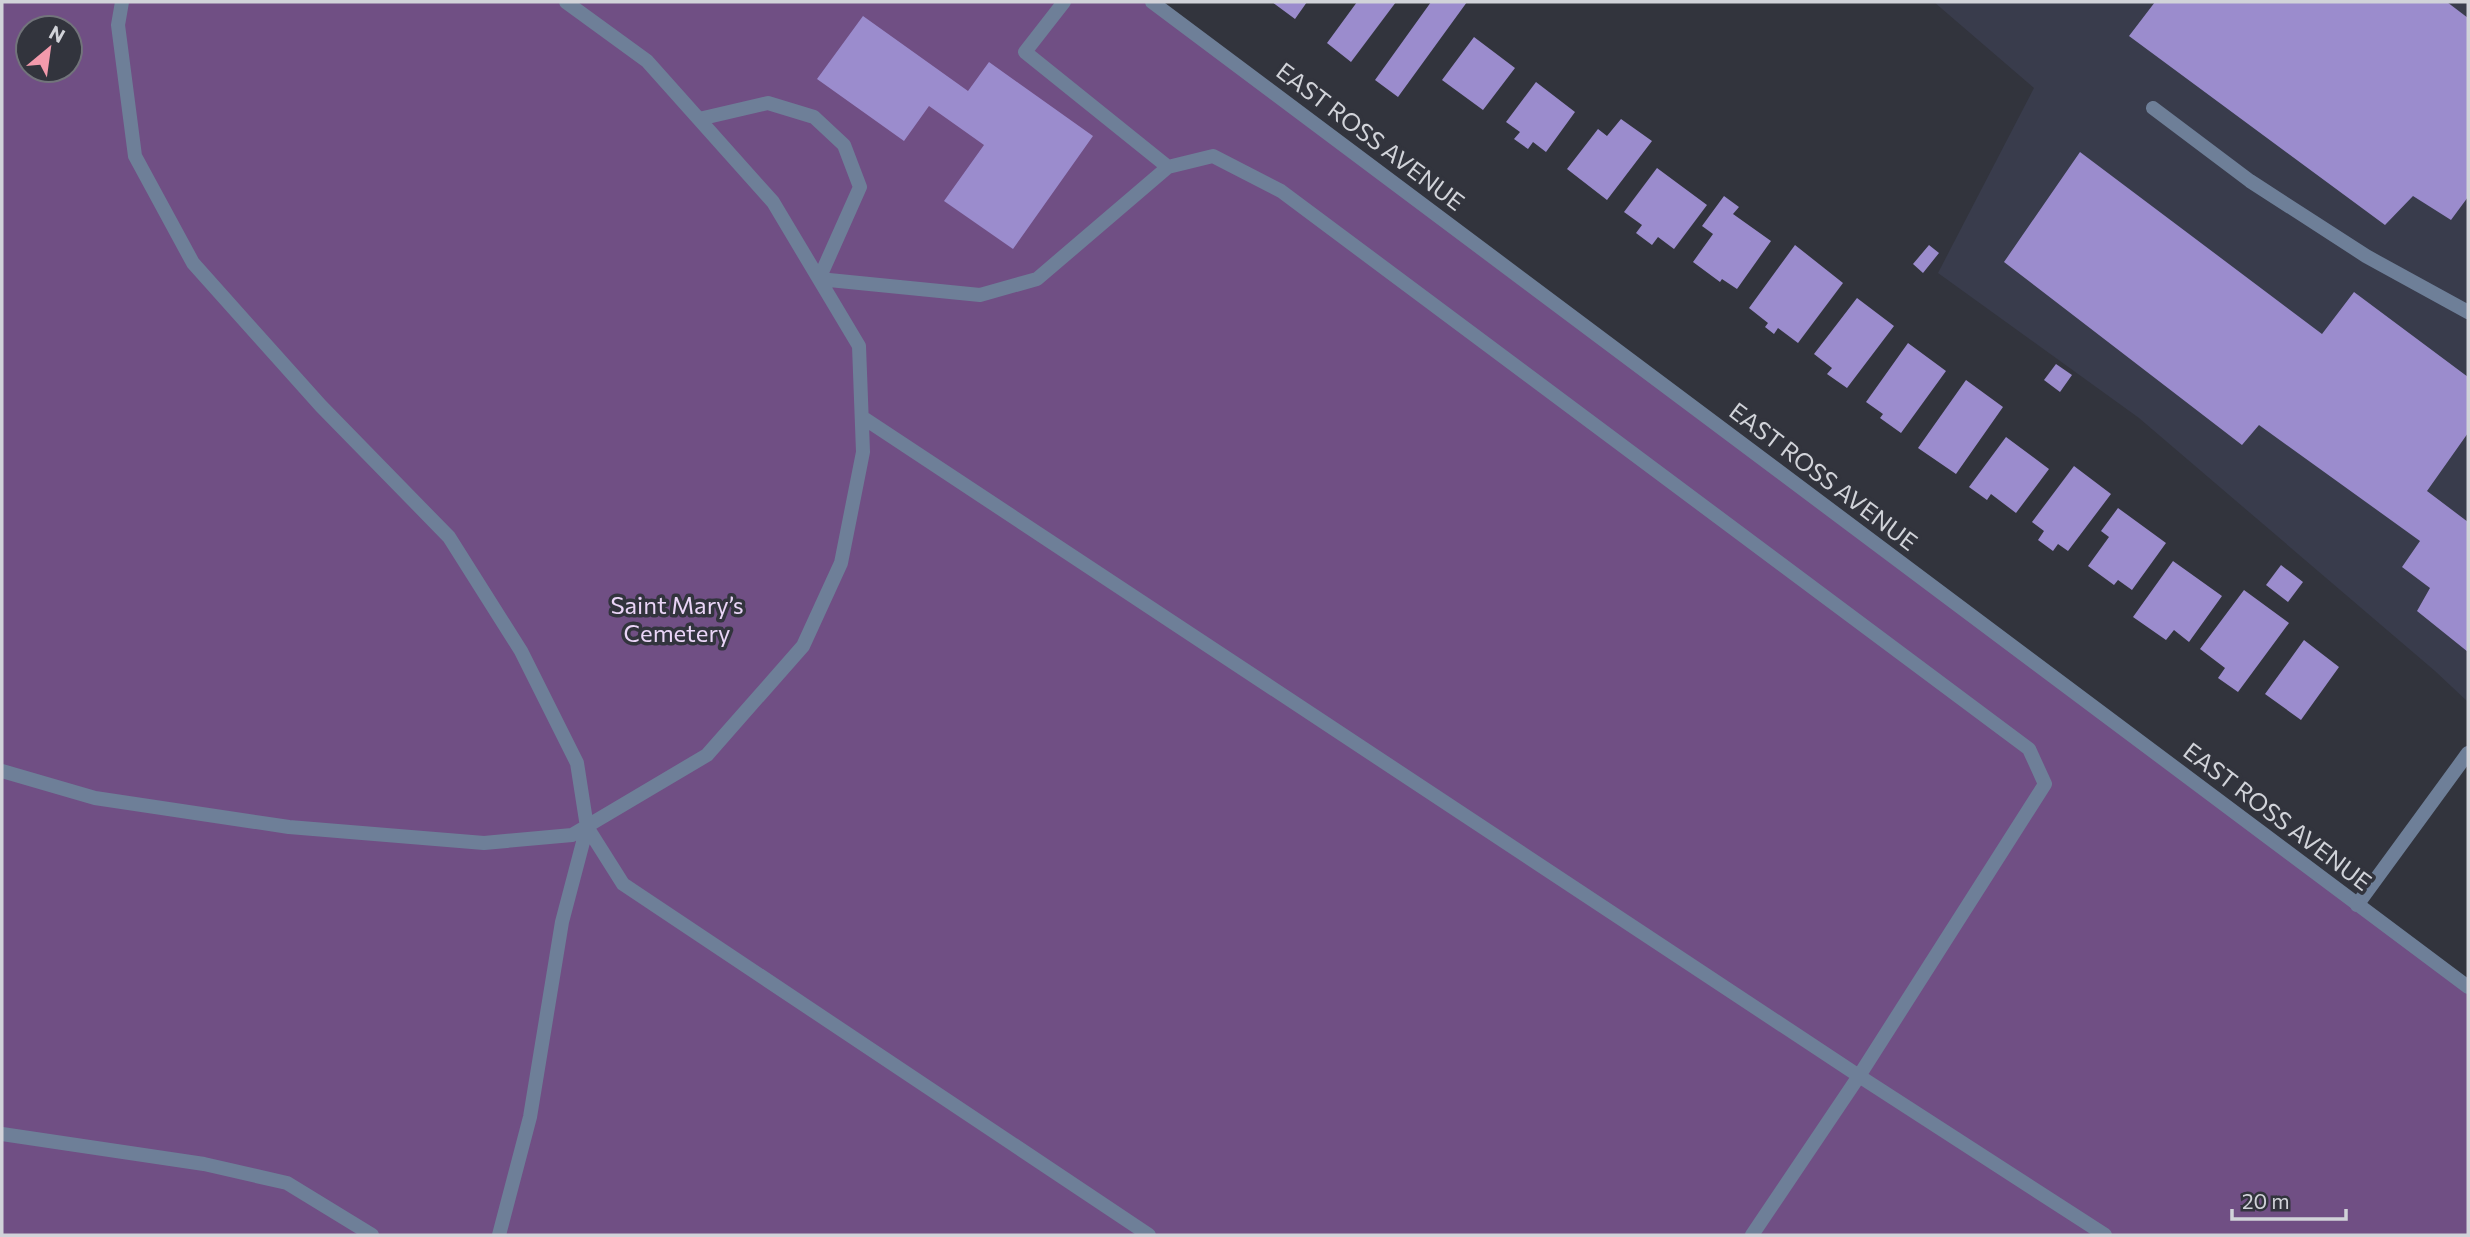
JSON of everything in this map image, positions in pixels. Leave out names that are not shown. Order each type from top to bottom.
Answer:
[{"type":"street","points":[[122,2],[118,25],[135,156],[193,263],[321,406],[450,537],[521,652],[577,763],[587,827],[623,884],[1149,1235]]},
{"type":"street","points":[[2,771],[95,798],[289,827],[484,843],[572,835],[707,755],[803,646],[841,563],[863,452],[859,346],[773,202],[648,61],[566,2]]},
{"type":"street","points":[[1064,2],[1025,52],[1168,167]]},
{"type":"street","name":"EAST ROSS AVENUE","points":[[1152,2],[2468,987]]},
{"type":"street","points":[[699,119],[768,103],[814,117],[844,145],[860,187],[819,279]]},
{"type":"street","points":[[2153,108],[2250,181],[2296,211],[2366,256],[2468,312]]},
{"type":"street","points":[[819,279],[980,295],[1037,279],[1168,167],[1213,156],[1281,191],[2029,749],[2045,784],[1859,1076],[1752,1235]]},
{"type":"street","points":[[862,417],[1859,1076],[2105,1235]]},
{"type":"street","points":[[2357,905],[2468,753]]},
{"type":"street","points":[[499,1235],[530,1117],[562,922],[587,827]]},
{"type":"street","points":[[2,1134],[204,1164],[287,1182],[372,1235]]},
{"type":"shaded area","points":[[1934,2],[2468,2],[2468,702],[2139,418],[1938,273],[2034,88]]},
{"type":"green space","name":"Saint Mary’s Cemetery","points":[[2,2],[1152,2],[2468,987],[2468,1235],[2,1235]]},
{"type":"building","points":[[1272,2],[1307,2],[1295,19]]},
{"type":"building","points":[[1357,2],[1396,2],[1351,62],[1327,43]]},
{"type":"building","points":[[1431,2],[1467,2],[1398,97],[1375,80]]},
{"type":"building","points":[[2155,2],[2447,2],[2468,18],[2468,197],[2451,220],[2413,196],[2385,225],[2129,36]]},
{"type":"building","points":[[863,16],[968,91],[989,62],[1093,136],[1013,249],[944,201],[984,145],[929,106],[904,141],[817,79]]},
{"type":"building","points":[[1474,37],[1515,68],[1483,110],[1442,80]]},
{"type":"building","points":[[1536,82],[1575,112],[1546,152],[1533,142],[1528,149],[1514,139],[1520,132],[1506,122]]},
{"type":"building","points":[[1621,119],[1652,141],[1607,200],[1567,169],[1598,129],[1607,136]]},
{"type":"building","points":[[2080,152],[2322,334],[2354,292],[2468,377],[2468,433],[2427,491],[2468,522],[2468,652],[2417,611],[2430,588],[2402,567],[2420,541],[2259,425],[2242,445],[2004,262]]},
{"type":"building","points":[[1657,168],[1707,205],[1674,249],[1658,237],[1652,245],[1636,233],[1642,225],[1624,212]]},
{"type":"building","points":[[1724,196],[1739,207],[1733,214],[1771,241],[1737,289],[1722,279],[1720,282],[1693,262],[1713,234],[1702,226]]},
{"type":"building","points":[[1795,245],[1843,283],[1798,343],[1778,328],[1774,334],[1765,327],[1768,323],[1749,308]]},
{"type":"building","points":[[1929,245],[1939,253],[1923,273],[1913,264]]},
{"type":"building","points":[[1857,298],[1894,326],[1847,388],[1827,374],[1832,368],[1814,354]]},
{"type":"building","points":[[1908,343],[1946,371],[1901,433],[1880,418],[1883,414],[1866,402]]},
{"type":"building","points":[[2056,364],[2072,375],[2060,392],[2044,380]]},
{"type":"building","points":[[1966,380],[2003,407],[1956,474],[1918,448]]},
{"type":"building","points":[[2006,437],[2049,469],[2016,513],[1991,494],[1987,500],[1969,487]]},
{"type":"building","points":[[2074,466],[2111,494],[2068,551],[2058,544],[2053,551],[2038,540],[2044,531],[2032,522]]},
{"type":"building","points":[[2118,508],[2166,543],[2132,590],[2118,580],[2114,585],[2088,566],[2109,537],[2101,531]]},
{"type":"building","points":[[2173,561],[2222,596],[2189,642],[2174,630],[2166,640],[2133,617]]},
{"type":"building","points":[[2281,565],[2303,582],[2288,602],[2266,585]]},
{"type":"building","points":[[2244,590],[2289,623],[2238,692],[2218,678],[2225,668],[2200,649]]},
{"type":"building","points":[[2304,640],[2339,667],[2301,720],[2265,694]]}]
